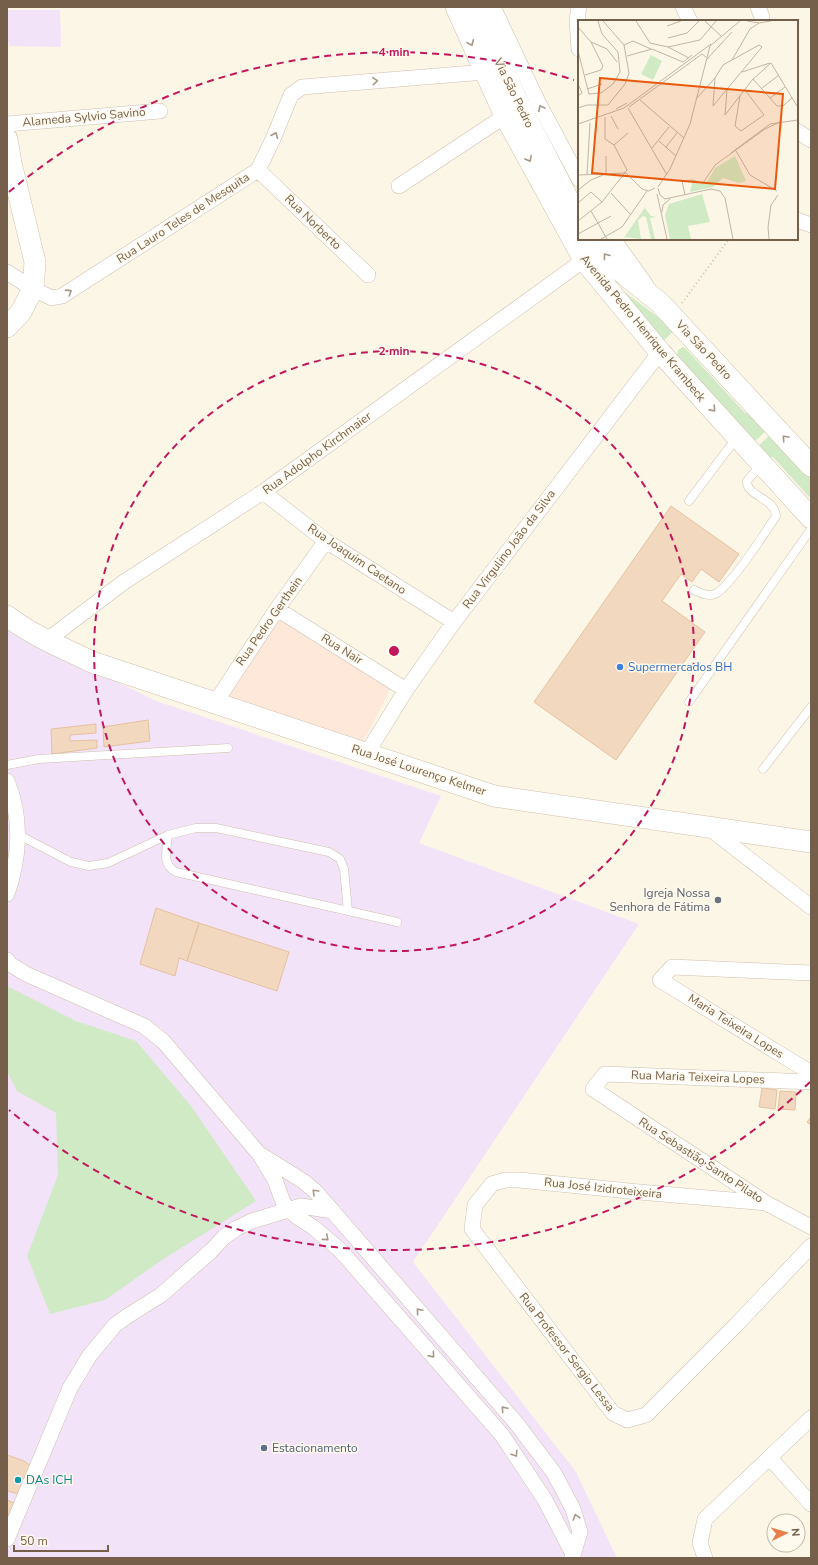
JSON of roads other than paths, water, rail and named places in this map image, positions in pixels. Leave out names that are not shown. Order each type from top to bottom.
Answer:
[{"type":"main road","name":"Avenida Pedro Henrique Krambeck","points":[[456,7],[505,116],[584,260],[660,352],[811,518]]},
{"type":"main road","name":"Via São Pedro","points":[[474,7],[518,104],[578,218]]},
{"type":"main road","points":[[7,139],[11,163],[35,262],[33,289],[21,312],[7,327]]},
{"type":"main road","name":"Via São Pedro","points":[[594,240],[613,265],[666,310],[811,466]]},
{"type":"main road","points":[[660,352],[674,342],[686,344],[746,407],[756,407]]},
{"type":"main road","points":[[762,464],[770,463],[811,506]]},
{"type":"main road","name":"Rua José Lourenço Kelmer","points":[[7,604],[25,618],[44,639]]},
{"type":"main road","name":"Rua José Lourenço Kelmer","points":[[7,616],[20,626],[44,639],[92,662],[494,796],[811,842]]},
{"type":"street","points":[[493,7],[538,102],[578,177]]},
{"type":"street","points":[[578,34],[577,20],[579,7]]},
{"type":"street","points":[[683,7],[690,20]]},
{"type":"street","name":"Rua Lauro Teles de Mesquita","points":[[7,272],[33,289],[52,298],[62,296],[258,170],[273,139],[291,95],[302,87],[485,72]]},
{"type":"street","name":"Alameda Sylvio Savino","points":[[7,124],[160,111]]},
{"type":"street","points":[[399,186],[505,116]]},
{"type":"street","points":[[798,132],[811,140]]},
{"type":"street","name":"Rua Norberto","points":[[258,170],[368,275]]},
{"type":"street","points":[[798,220],[811,225]]},
{"type":"street","points":[[614,240],[666,310]]},
{"type":"street","name":"Rua Adolpho Kirchmaier","points":[[44,639],[124,582],[263,492],[584,260]]},
{"type":"street","name":"Rua Virgulino João da Silva","points":[[367,753],[406,690],[454,622],[660,352]]},
{"type":"street","name":"Rua Joaquim Caetano","points":[[263,492],[326,541],[454,622]]},
{"type":"street","name":"Rua Pedro Gerthein","points":[[214,703],[277,609],[326,541]]},
{"type":"street","name":"Rua Nair","points":[[277,609],[406,690]]},
{"type":"street","points":[[7,781],[16,808],[18,854],[13,878],[7,894]]},
{"type":"street","points":[[706,826],[811,906]]},
{"type":"street","points":[[7,960],[10,964],[26,974],[144,1026],[163,1041],[260,1154],[275,1180],[283,1202],[288,1209],[297,1217],[313,1227],[340,1250],[502,1435],[545,1500],[573,1556]]},
{"type":"street","name":"Maria Teixeira Lopes","points":[[811,973],[672,967],[660,980],[811,1073]]},
{"type":"street","name":"Rua Maria Teixeira Lopes","points":[[593,1089],[605,1074],[811,1082]]},
{"type":"street","name":"Rua Sebastião Santo Pilato","points":[[593,1089],[766,1203],[811,1227]]},
{"type":"street","points":[[260,1154],[303,1181],[315,1191],[517,1424],[554,1473],[573,1509],[580,1532],[573,1556]]},
{"type":"street","name":"Rua José Izidroteixeira","points":[[472,1229],[475,1205],[492,1184],[505,1180],[519,1180],[766,1203]]},
{"type":"street","points":[[7,1539],[70,1388],[90,1355],[115,1325],[161,1295],[181,1279],[224,1237],[237,1228],[252,1221],[301,1206],[333,1211]]},
{"type":"street","name":"Rua Professor Sergio Lessa","points":[[472,1229],[613,1413],[627,1420],[646,1415],[736,1325],[811,1246]]},
{"type":"street","points":[[377,1292],[392,1280]]},
{"type":"street","points":[[705,1558],[700,1542],[705,1519],[811,1418]]},
{"type":"street","points":[[770,1458],[811,1504]]},
{"type":"lane","points":[[689,501],[737,436]]},
{"type":"lane","points":[[694,590],[707,595],[714,594],[722,589],[741,566],[776,516],[775,509],[764,499],[748,489],[746,485],[746,481],[762,464]]},
{"type":"lane","points":[[689,702],[811,529]]},
{"type":"lane","points":[[763,769],[811,707]]},
{"type":"lane","points":[[7,765],[39,759],[228,748]]},
{"type":"lane","points":[[17,834],[71,862],[89,866],[108,863],[168,835],[196,828],[216,828],[329,852],[340,859],[344,869],[348,911]]},
{"type":"lane","points":[[168,835],[166,861],[169,868],[176,872],[397,922]]},
{"type":"place","name":"Supermercados BH","points":[[620,667]]},
{"type":"place","name":"Igreja Nossa Senhora de Fátima","points":[[718,900]]},
{"type":"place","name":"Estacionamento","points":[[264,1448]]},
{"type":"place","name":"DAs ICH","points":[[18,1480]]}]
